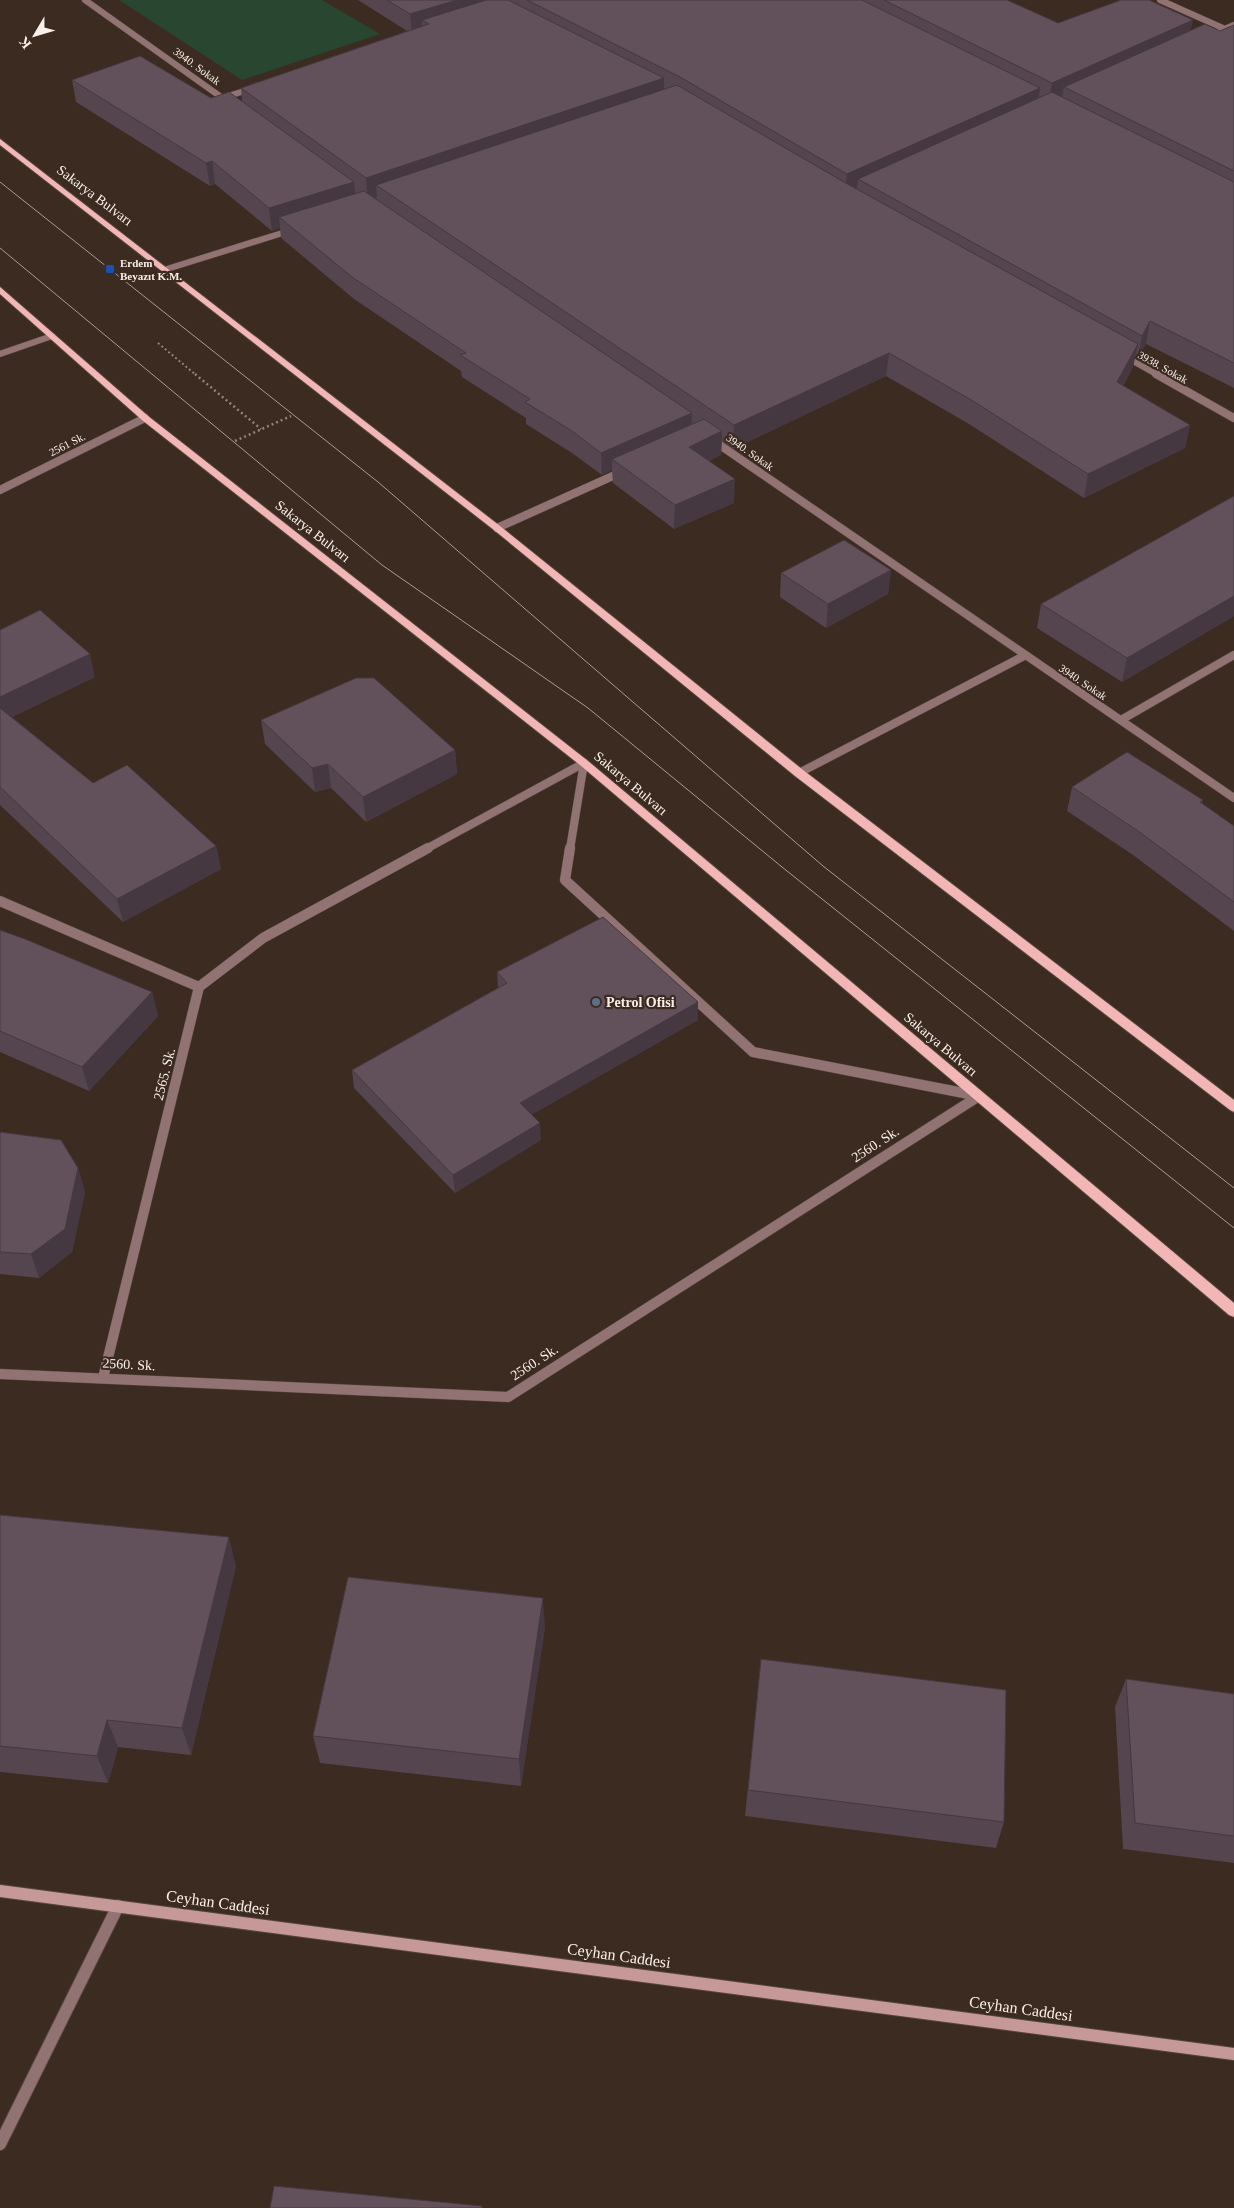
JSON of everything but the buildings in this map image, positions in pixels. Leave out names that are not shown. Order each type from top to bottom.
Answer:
[{"type":"main road","name":"Sakarya Bulvarı","points":[[0,141],[167,269],[497,528],[799,774],[1234,1107]]},
{"type":"main road","name":"Sakarya Bulvarı","points":[[0,290],[145,418],[584,763],[1234,1311]]},
{"type":"street","name":"3940. Sokak","points":[[85,0],[237,109]]},
{"type":"street","points":[[1160,0],[1234,33]]},
{"type":"street","points":[[1198,40],[1234,25]]},
{"type":"street","points":[[222,98],[259,87]]},
{"type":"street","points":[[167,269],[301,227]]},
{"type":"street","points":[[0,354],[52,336]]},
{"type":"street","name":"3938. Sokak","points":[[1113,350],[1234,418]]},
{"type":"street","name":"2561 Sk.","points":[[0,490],[145,418]]},
{"type":"street","name":"3940. Sokak","points":[[705,435],[1024,656],[1234,798]]},
{"type":"street","points":[[497,528],[633,467]]},
{"type":"street","points":[[1121,720],[1234,655]]},
{"type":"street","points":[[799,774],[1024,656]]},
{"type":"street","points":[[0,901],[199,987],[263,938],[584,763]]},
{"type":"street","points":[[584,763],[565,880],[753,1052],[979,1096]]},
{"type":"street","name":"2565. Sk.","points":[[103,1378],[199,987]]},
{"type":"street","name":"2560. Sk.","points":[[0,1374],[508,1397],[979,1096]]},
{"type":"street","name":"Ceyhan Caddesi","points":[[0,1891],[1234,2054]]},
{"type":"street","points":[[0,2144],[118,1906]]},
{"type":"path","points":[[158,343],[261,429]]},
{"type":"path","points":[[195,458],[332,398]]},
{"type":"green space","points":[[119,0],[322,0],[380,34],[242,80]]},
{"type":"tram line","points":[[0,182],[378,482],[823,866],[1234,1188]]},
{"type":"tram line","points":[[0,248],[382,565],[588,708],[782,867],[1234,1228]]},
{"type":"place","name":"Erdem Beyazıt K.M.","points":[[110,269]]},
{"type":"place","name":"Petrol Ofisi","points":[[596,1002]]}]
